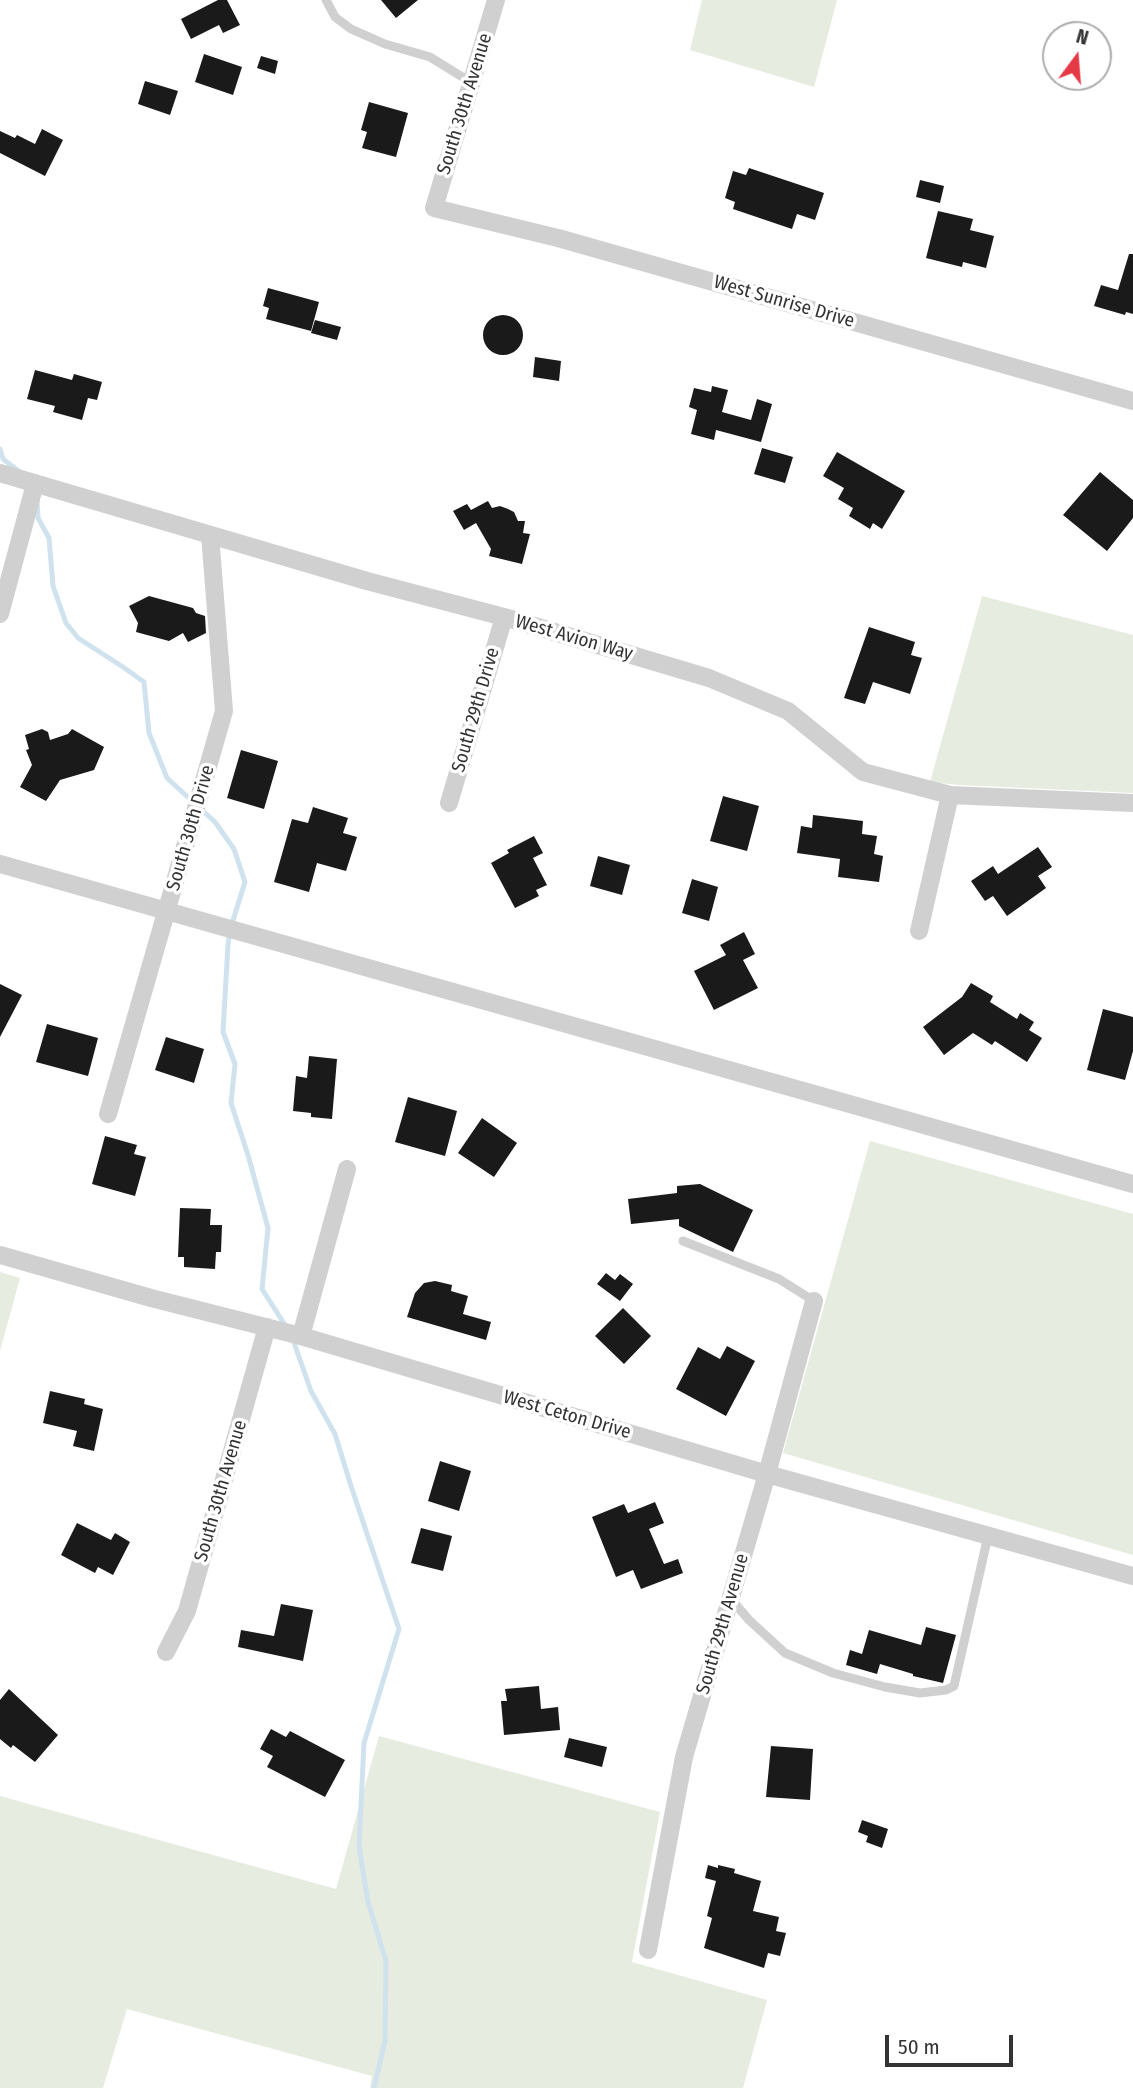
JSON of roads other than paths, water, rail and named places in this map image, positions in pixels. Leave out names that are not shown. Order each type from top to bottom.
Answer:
[{"type":"street","name":"South 30th Avenue","points":[[434,208],[472,83],[493,1]]},
{"type":"street","name":"West Sunrise Drive","points":[[434,208],[558,238],[1133,401]]},
{"type":"street","name":"West Avion Way","points":[[0,473],[709,678],[788,711],[863,772],[950,795],[1133,803]]},
{"type":"street","points":[[0,614],[36,484]]},
{"type":"street","name":"South 30th Drive","points":[[108,1114],[224,711],[209,535]]},
{"type":"street","name":"South 29th Drive","points":[[449,803],[504,617]]},
{"type":"street","points":[[919,930],[950,795]]},
{"type":"street","points":[[0,864],[1133,1184]]},
{"type":"street","points":[[301,1336],[347,1169]]},
{"type":"street","name":"West Ceton Drive","points":[[0,1255],[151,1298],[301,1336],[767,1474],[1133,1576]]},
{"type":"street","name":"South 29th Avenue","points":[[648,1950],[684,1757],[767,1474],[814,1301]]},
{"type":"street","name":"South 30th Avenue","points":[[166,1652],[187,1611],[267,1327]]},
{"type":"lane","points":[[326,0],[335,18],[351,29],[385,44],[430,57],[472,83]]},
{"type":"lane","points":[[683,1241],[779,1279],[814,1301]]},
{"type":"lane","points":[[731,1599],[749,1620],[785,1653],[833,1673],[885,1687],[920,1693],[946,1690],[954,1686],[988,1536]]},
{"type":"waterway","points":[[0,449],[3,459],[20,472]]},
{"type":"waterway","points":[[37,502],[38,518],[49,538],[53,586],[66,623],[78,638],[144,682],[149,733],[167,778],[215,822],[234,849],[245,882],[230,930],[223,1032],[235,1064],[231,1103],[268,1228],[262,1289],[287,1328]]},
{"type":"waterway","points":[[292,1337],[311,1391],[335,1434],[399,1629],[364,1743],[359,1846],[368,1902],[386,1961],[385,2041],[374,2088]]}]
